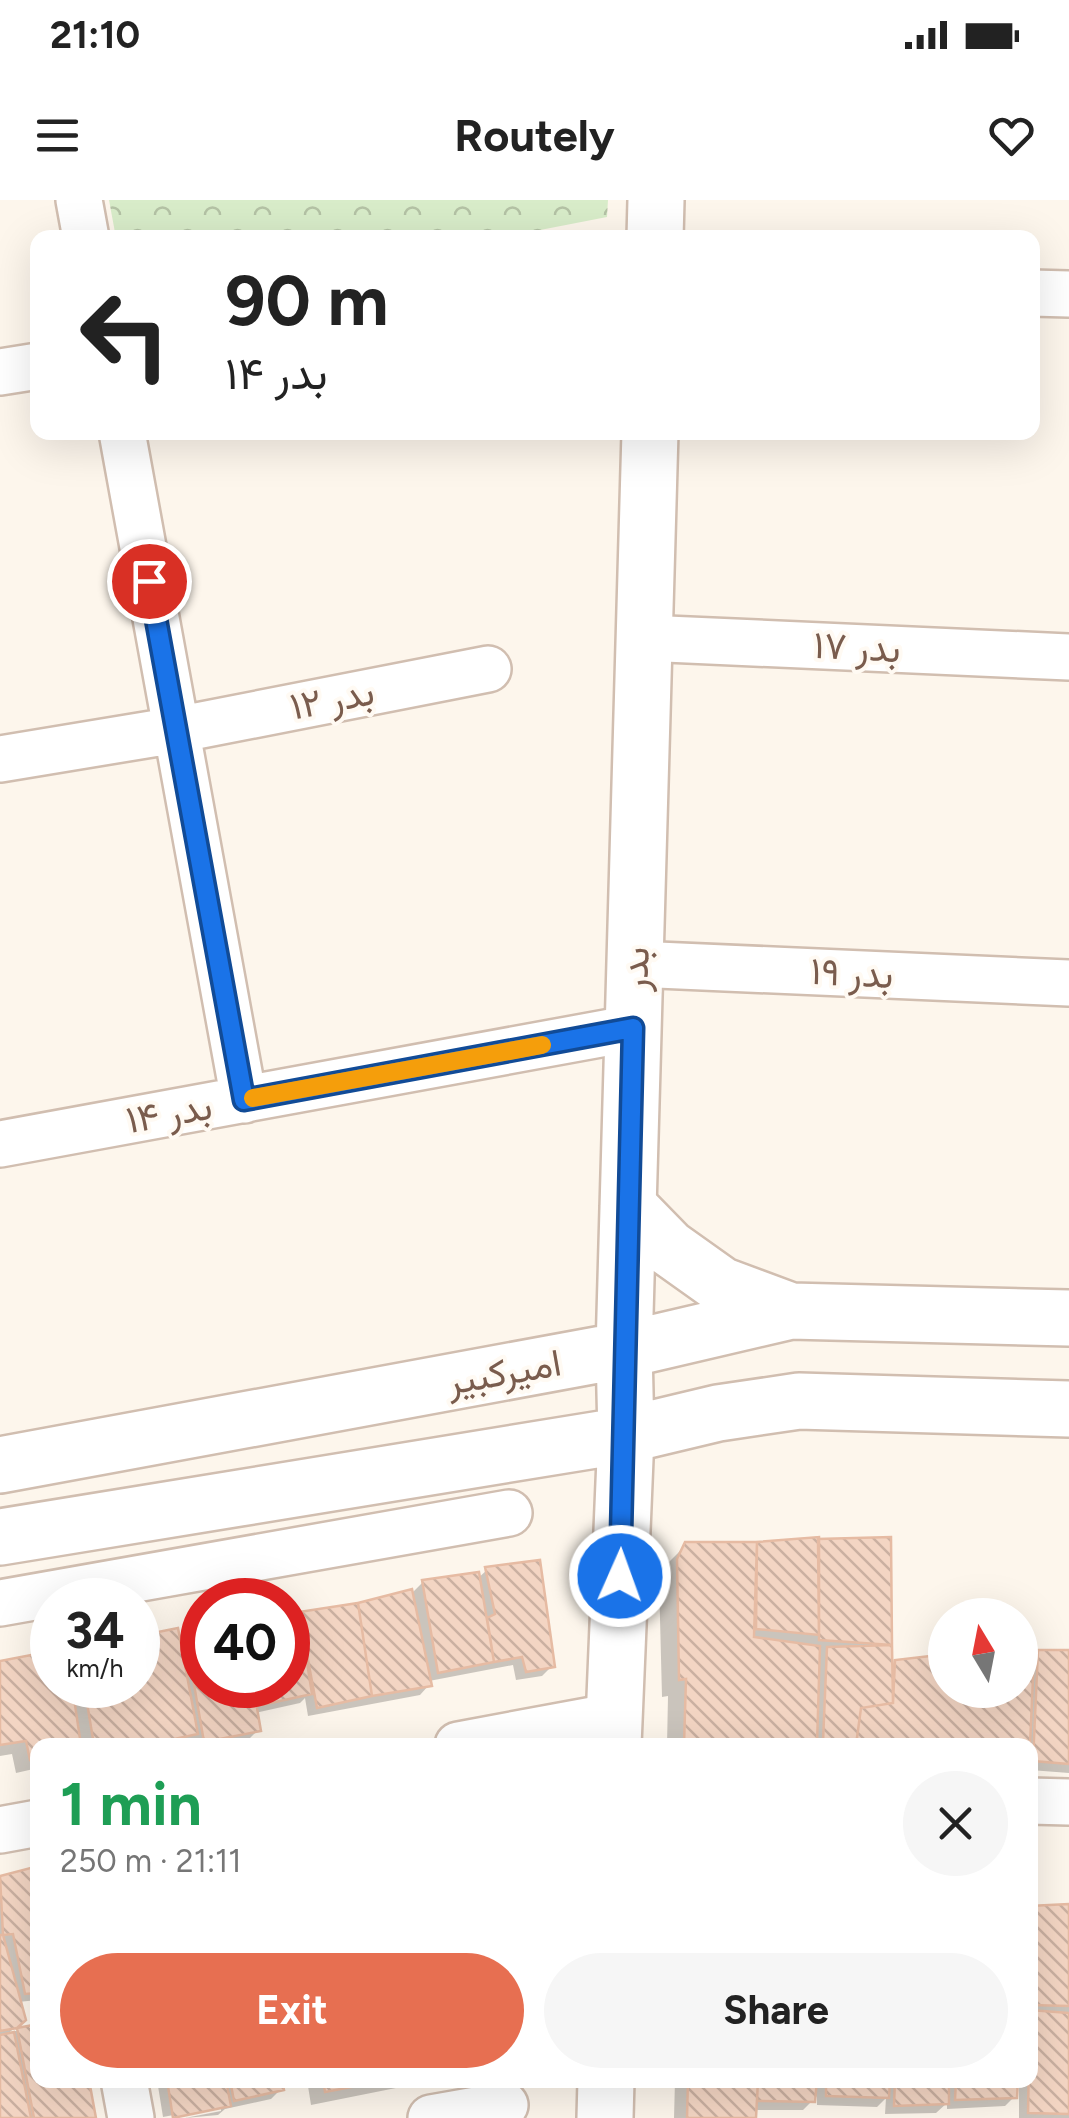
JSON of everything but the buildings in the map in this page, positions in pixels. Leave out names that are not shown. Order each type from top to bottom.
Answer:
[{"type":"street","points":[[79,200],[85,230]]},
{"type":"street","points":[[655,230],[656,200]]},
{"type":"street","points":[[1040,294],[1069,294]]},
{"type":"street","points":[[0,372],[30,367]]},
{"type":"street","points":[[123,440],[244,1100]]},
{"type":"street","name":"بدر","points":[[613,1730],[626,1435],[624,1350],[650,440]]},
{"type":"street","name":"بدر ۱۷","points":[[644,638],[1069,657]]},
{"type":"street","name":"بدر ۱۲","points":[[0,759],[176,730],[488,669]]},
{"type":"street","name":"بدر ۱۹","points":[[635,964],[1069,983]]},
{"type":"street","name":"بدر ۱۴","points":[[0,1144],[633,1028]]},
{"type":"street","points":[[628,1206],[670,1248],[722,1285],[791,1312]]},
{"type":"street","name":"امیرکبیر","points":[[0,1464],[624,1350],[791,1312],[1069,1318]]},
{"type":"street","points":[[0,1536],[626,1435],[718,1413],[799,1401],[1069,1409]]},
{"type":"street","points":[[0,1603],[508,1514]]},
{"type":"street","points":[[530,1738],[613,1730]]},
{"type":"street","points":[[1038,1801],[1069,1802]]},
{"type":"street","points":[[0,1830],[30,1824]]},
{"type":"street","points":[[126,2088],[132,2118]]},
{"type":"street","points":[[605,2118],[606,2088]]},
{"type":"street","points":[[430,2118],[505,2104]]},
{"type":"green space","points":[[109,200],[608,200],[607,217],[540,230],[115,230]]},
{"type":"slow traffic","points":[[253,1098],[542,1045]]},
{"type":"route","points":[[149,581],[244,1100],[633,1028],[620,1576]]}]
